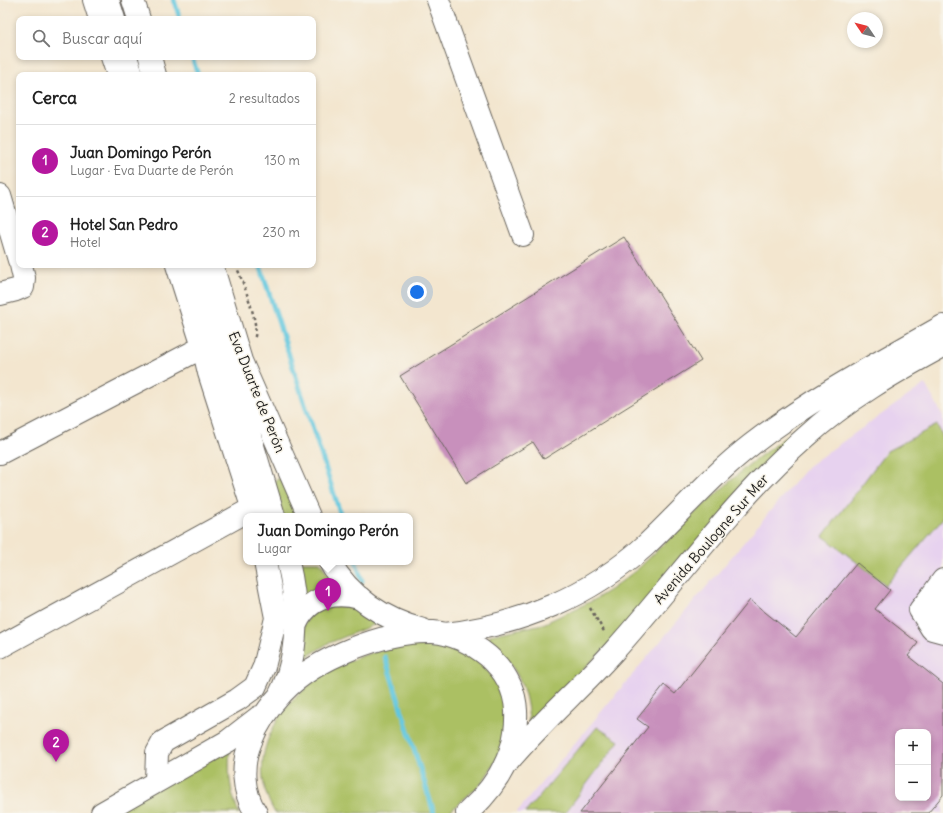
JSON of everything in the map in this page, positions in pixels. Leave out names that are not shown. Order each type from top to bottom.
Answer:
[{"type":"main road","points":[[94,0],[99,16]]},
{"type":"main road","points":[[108,0],[113,16]]},
{"type":"main road","points":[[133,0],[137,16]]},
{"type":"main road","points":[[438,0],[523,235]]},
{"type":"main road","points":[[113,60],[117,72]]},
{"type":"main road","points":[[127,60],[131,72]]},
{"type":"main road","points":[[151,60],[154,72]]},
{"type":"main road","points":[[0,196],[16,250]]},
{"type":"main road","points":[[0,294],[23,287],[24,278],[22,268]]},
{"type":"main road","points":[[178,268],[211,345],[209,374],[254,512]]},
{"type":"main road","name":"Eva Duarte de Perón","points":[[195,268],[211,345],[273,513]]},
{"type":"main road","name":"Eva Duarte de Perón","points":[[213,268],[241,361],[307,513]]},
{"type":"main road","name":"Avenida Boulogne Sur Mer","points":[[274,703],[302,676],[352,649],[395,636],[475,630],[504,623],[558,604],[581,593],[620,567],[646,544],[701,489],[751,445],[809,404],[881,361],[940,341]]},
{"type":"main road","name":"Avenida Boulogne Sur Mer","points":[[507,763],[615,650],[750,492],[778,462],[846,404],[940,341]]},
{"type":"main road","points":[[0,453],[211,345]]},
{"type":"main road","points":[[0,647],[243,518]]},
{"type":"main road","points":[[156,781],[157,753],[163,742],[237,700],[255,687],[264,667],[276,618],[265,565]]},
{"type":"main road","points":[[256,813],[250,803],[245,786],[244,768],[247,749],[254,732],[274,703],[288,672],[296,624],[295,598],[289,565]]},
{"type":"main road","points":[[332,565],[343,581],[360,598],[376,610],[399,623],[458,637],[483,652],[502,670],[511,686],[516,705],[517,723],[514,743],[507,763],[491,788],[467,813]]},
{"type":"main road","points":[[937,588],[943,614]]},
{"type":"main road","points":[[937,588],[920,610],[932,629],[943,632]]},
{"type":"main road","points":[[296,624],[305,609],[312,603],[324,598],[343,595],[360,598]]},
{"type":"main road","points":[[102,813],[241,732],[274,703]]},
{"type":"main road","points":[[484,813],[491,788]]},
{"type":"path","points":[[581,593],[615,650]]},
{"type":"shaded area","points":[[925,384],[943,416],[943,813],[516,813],[808,466]]},
{"type":"green space","points":[[804,423],[807,427],[614,639],[529,723],[526,698],[519,678],[506,659],[488,642],[490,635],[543,624],[594,600],[613,588],[639,568],[696,512],[747,466]]},
{"type":"green space","points":[[937,425],[943,437],[943,518],[886,585],[823,536],[887,451]]},
{"type":"green space","points":[[281,479],[298,513],[281,513],[274,481]]},
{"type":"green space","points":[[296,565],[322,565],[337,588],[303,599]]},
{"type":"green space","points":[[349,603],[383,621],[327,644],[300,661],[304,625],[313,611]]},
{"type":"green space","points":[[411,644],[445,647],[459,651],[473,658],[484,666],[498,685],[507,707],[502,751],[482,783],[448,813],[275,813],[266,792],[262,772],[264,752],[271,733],[281,715],[294,699],[310,684],[328,672],[347,662],[368,654]]},
{"type":"green space","points":[[597,727],[619,741],[565,813],[525,813]]},
{"type":"green space","points":[[230,745],[229,763],[231,788],[239,813],[110,813]]},
{"type":"building","points":[[624,237],[701,361],[544,459],[533,442],[466,483],[400,376]]},
{"type":"building","points":[[857,563],[890,590],[875,609],[918,643],[908,656],[943,684],[943,795],[928,813],[580,813],[648,727],[637,719],[664,685],[675,694],[750,600],[796,637]]},
{"type":"waterway","points":[[174,0],[179,16]]},
{"type":"waterway","points":[[193,60],[197,72]]},
{"type":"waterway","points":[[261,268],[340,513]]},
{"type":"waterway","points":[[357,565],[362,581]]},
{"type":"waterway","points":[[385,657],[434,813]]},
{"type":"place","name":"Juan Domingo Perón","points":[[328,611]]},
{"type":"place","name":"Hotel San Pedro","points":[[56,762]]}]
